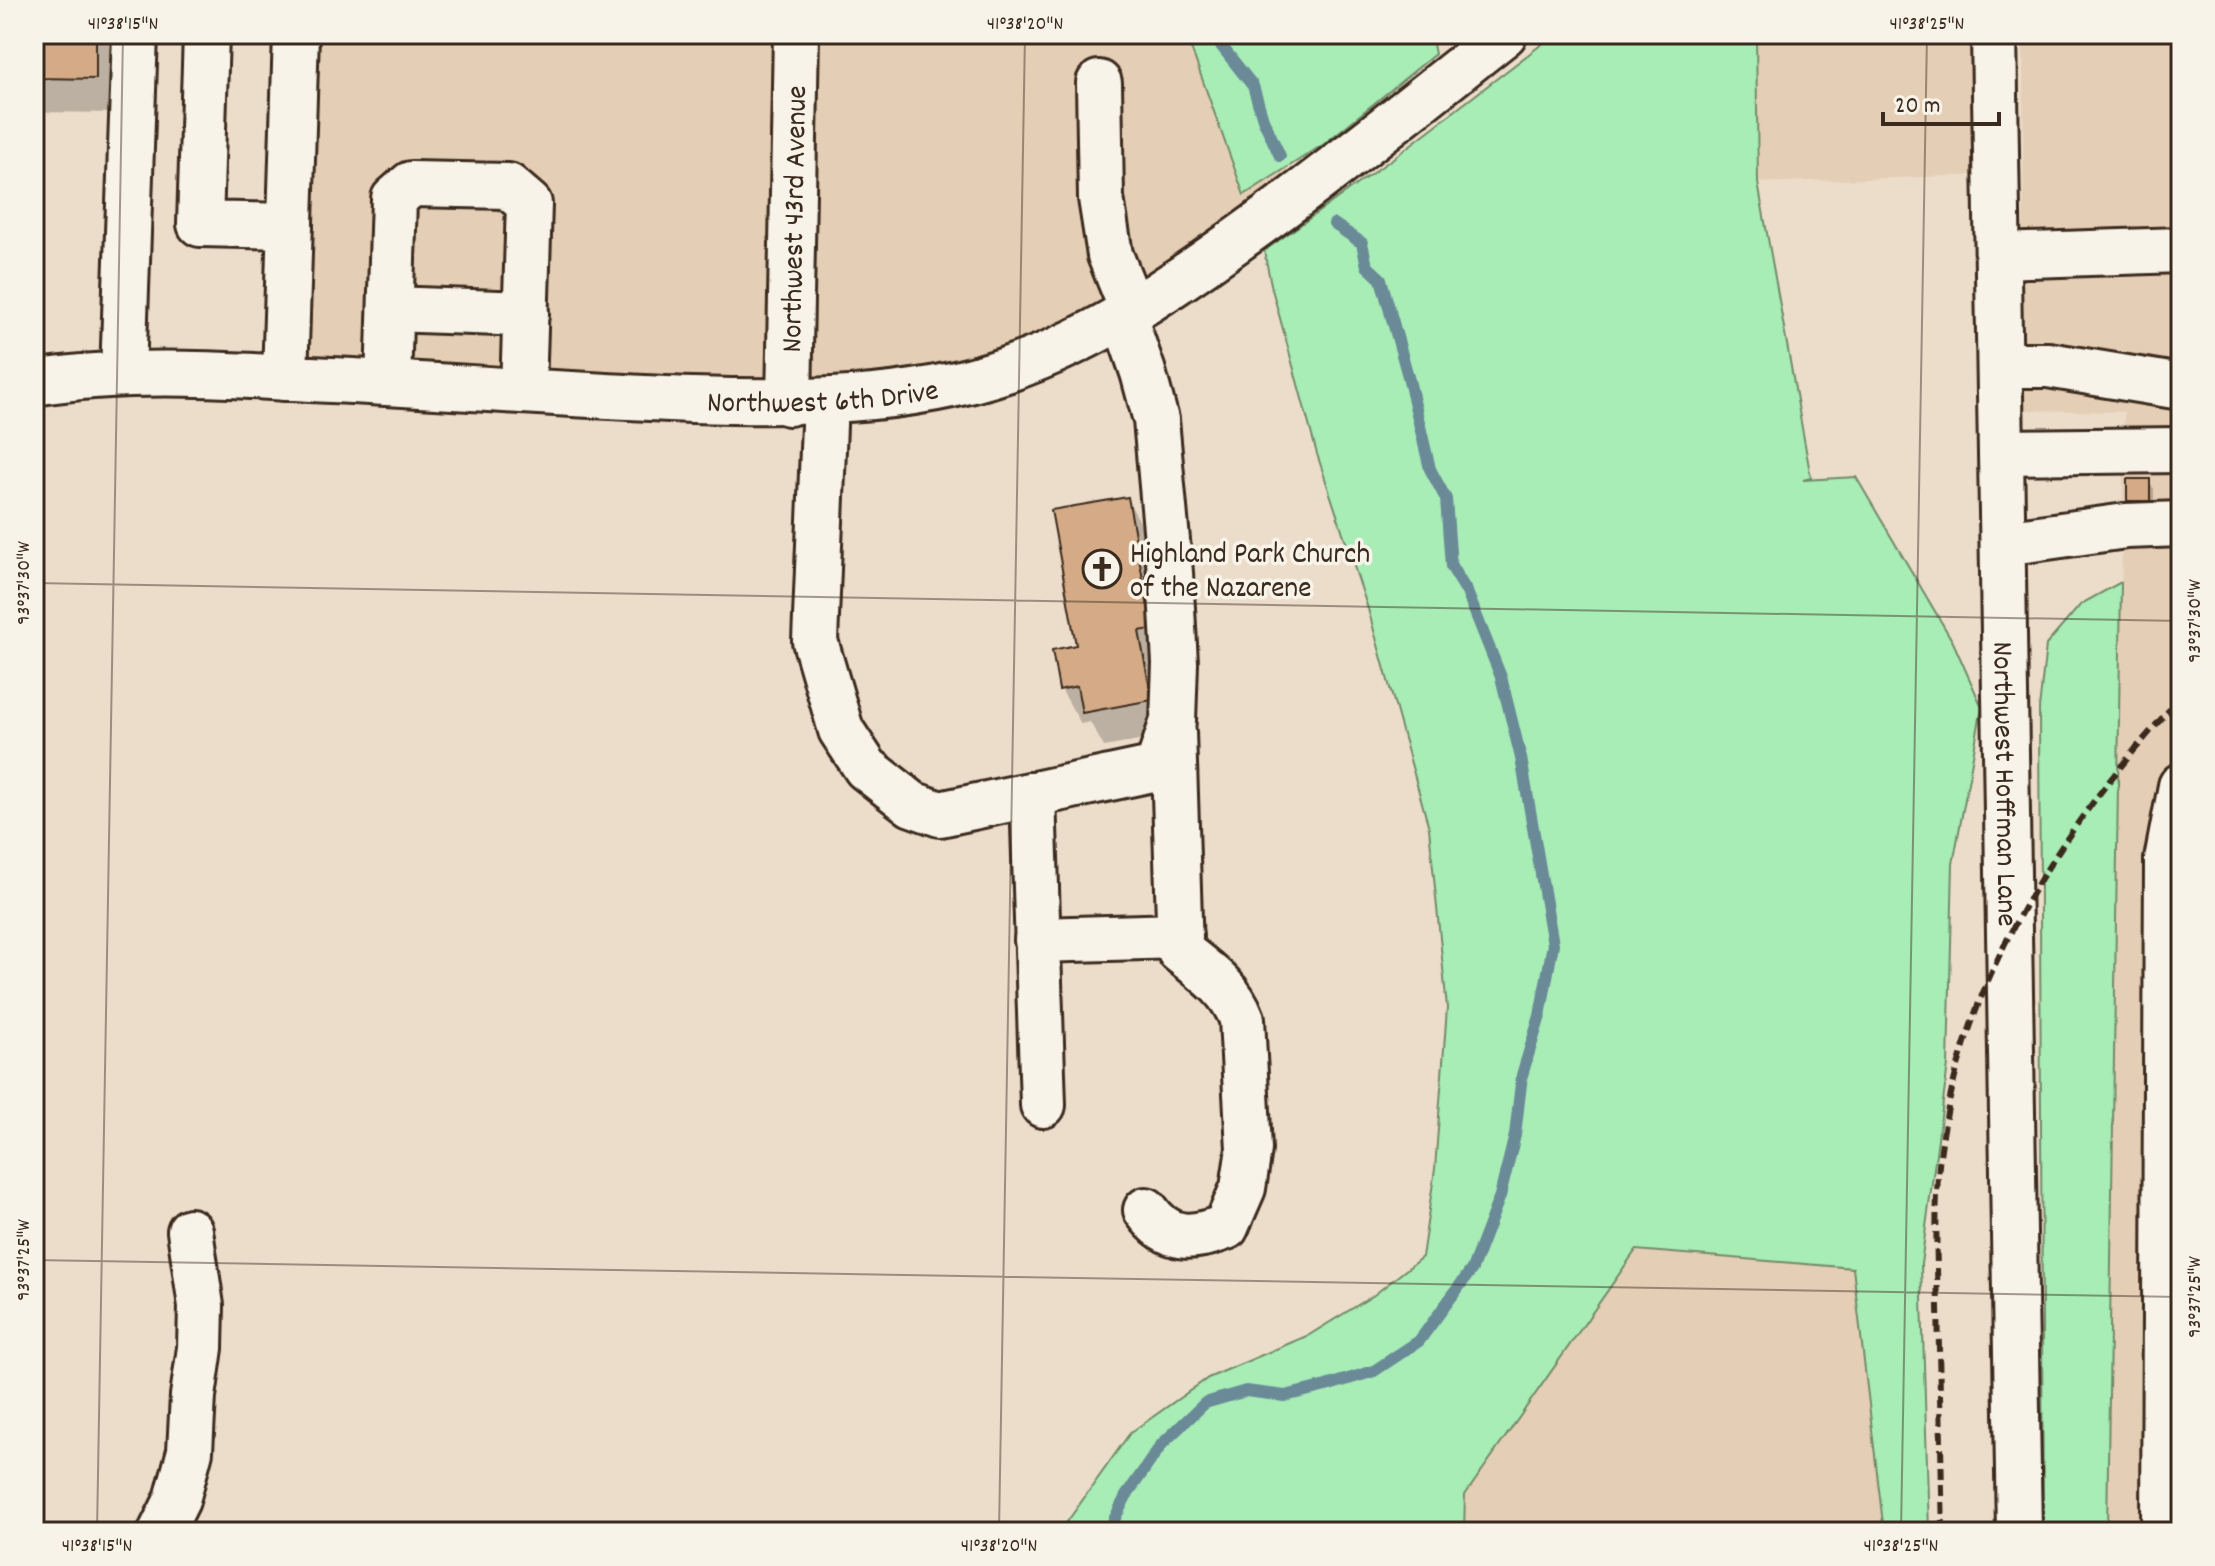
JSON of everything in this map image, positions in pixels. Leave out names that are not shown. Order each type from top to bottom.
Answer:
[{"type":"street","points":[[123,374],[135,34]]},
{"type":"street","points":[[206,34],[200,224],[290,226]]},
{"type":"street","points":[[285,378],[296,34]]},
{"type":"street","name":"Northwest 43rd Avenue","points":[[796,34],[815,641],[841,730],[866,768],[912,804],[940,814],[1157,768],[1173,721]]},
{"type":"street","name":"Northwest 6th Drive","points":[[34,383],[123,374],[221,374],[523,391],[807,402],[972,380],[1041,356],[1128,314],[1295,198],[1504,34]]},
{"type":"street","name":"Northwest Hoffman Lane","points":[[1994,34],[2019,1532]]},
{"type":"street","points":[[1099,83],[1101,198],[1110,255],[1156,420],[1174,648],[1173,721],[1180,951],[1218,980],[1236,1002],[1242,1019],[1249,1149],[1243,1188],[1226,1227],[1198,1237],[1176,1235],[1156,1225],[1146,1210]]},
{"type":"street","points":[[388,383],[394,199],[411,184],[508,186],[529,204],[523,391]]},
{"type":"street","points":[[1998,256],[2181,250]]},
{"type":"street","points":[[391,309],[526,314]]},
{"type":"street","points":[[2000,365],[2048,365],[2181,387]]},
{"type":"street","points":[[2001,452],[2181,450]]},
{"type":"street","points":[[2003,543],[2126,526],[2181,524]]},
{"type":"street","points":[[2164,1532],[2167,860],[2181,786]]},
{"type":"street","points":[[1033,795],[1043,1105]]},
{"type":"street","points":[[1037,940],[1180,936]]},
{"type":"street","points":[[161,1532],[177,1500],[190,1451],[200,1348],[201,1306],[190,1231]]},
{"type":"shaded area","points":[[304,34],[1212,34],[1280,156],[1295,198],[972,380],[301,378]]},
{"type":"shaded area","points":[[1756,34],[1977,34],[1978,175],[1758,183]]},
{"type":"shaded area","points":[[2023,34],[2181,34],[2181,1532],[2107,1532],[2124,412],[2024,410]]},
{"type":"shaded area","points":[[1636,1250],[1854,1268],[1884,1532],[1464,1532],[1465,1495]]},
{"type":"green space","points":[[1186,34],[1431,34],[1435,54],[1324,144],[1244,195]]},
{"type":"green space","points":[[1555,34],[1756,34],[1758,183],[1811,478],[1803,480],[1856,477],[1953,642],[1982,707],[1953,864],[1948,1065],[1921,1264],[1929,1532],[1884,1532],[1853,1268],[1636,1250],[1465,1495],[1464,1532],[1060,1532],[1130,1433],[1208,1378],[1309,1335],[1374,1295],[1422,1257],[1435,1169],[1447,1008],[1429,828],[1368,609],[1317,454],[1264,251],[1392,159]]},
{"type":"green space","points":[[2121,582],[2107,1532],[2043,1532],[2039,709],[2046,645],[2081,604]]},
{"type":"building","points":[[34,34],[96,34],[96,79],[34,78]]},
{"type":"building","points":[[2127,479],[2150,479],[2150,501],[2127,501]]},
{"type":"building","name":"Highland Park Church of the Nazarene","points":[[1128,497],[1152,629],[1139,631],[1152,700],[1082,713],[1077,686],[1059,690],[1052,650],[1076,645],[1051,510]]},
{"type":"waterway","points":[[1212,34],[1253,86],[1263,119],[1280,156]]},
{"type":"waterway","points":[[1108,1532],[1126,1496],[1162,1444],[1205,1403],[1246,1391],[1285,1396],[1326,1386],[1374,1371],[1419,1341],[1472,1269],[1500,1196],[1515,1135],[1522,1075],[1540,1016],[1553,944],[1521,758],[1501,677],[1467,592],[1451,566],[1446,499],[1430,469],[1381,279],[1367,266],[1362,243],[1334,224]]},
{"type":"railway","points":[[1943,1532],[1936,1213],[1938,1175],[1952,1090],[1970,1026],[1994,966],[2024,908],[2058,853],[2096,799],[2181,697]]},
{"type":"place","name":"Highland Park Church of the Nazarene","points":[[1102,569]]}]
